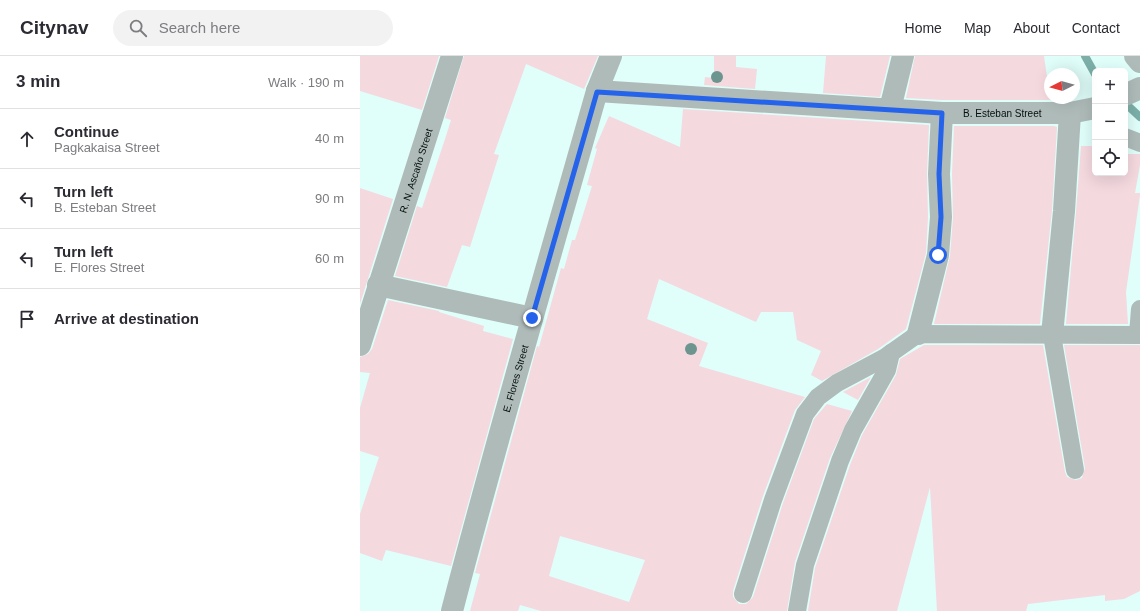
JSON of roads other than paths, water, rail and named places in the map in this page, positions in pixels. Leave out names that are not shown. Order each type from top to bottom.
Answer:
[{"type":"street","name":"R. N. Ascaño Street","points":[[360,345],[452,56]]},
{"type":"street","name":"E. Flores Street","points":[[452,611],[482,496],[597,92],[612,56]]},
{"type":"street","points":[[890,109],[903,56]]},
{"type":"street","points":[[1135,56],[1140,62]]},
{"type":"street","points":[[1128,94],[1140,88]]},
{"type":"street","name":"B. Esteban Street","points":[[597,92],[942,113],[1070,113],[1092,109]]},
{"type":"street","points":[[918,334],[938,255],[941,217],[939,174],[942,113]]},
{"type":"street","points":[[1070,113],[1064,211],[1052,335],[1075,470]]},
{"type":"street","points":[[1128,138],[1140,144]]},
{"type":"street","points":[[378,285],[532,318]]},
{"type":"street","points":[[743,594],[773,500],[804,414],[818,397],[837,383],[891,353],[918,334],[1139,335],[1140,309]]},
{"type":"street","points":[[797,611],[805,564],[840,461],[853,430],[887,370],[891,353]]},
{"type":"waterway","points":[[1085,56],[1092,69]]},
{"type":"waterway","points":[[1126,104],[1140,117]]}]
